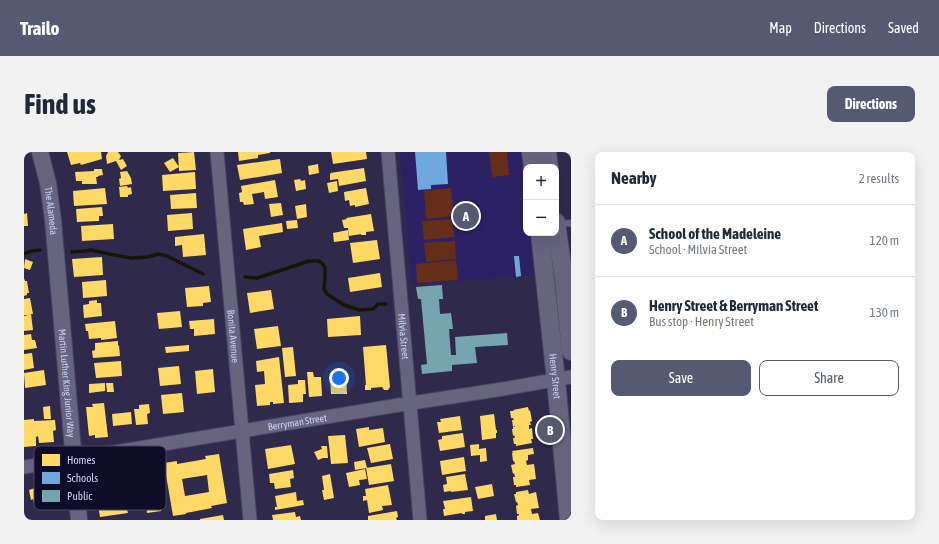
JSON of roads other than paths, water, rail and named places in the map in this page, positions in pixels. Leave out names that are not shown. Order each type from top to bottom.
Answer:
[{"type":"main road","points":[[532,152],[533,164]]},
{"type":"main road","points":[[547,152],[549,164]]},
{"type":"main road","name":"Henry Street","points":[[540,236],[564,378],[569,520]]},
{"type":"main road","name":"Henry Street","points":[[559,236],[568,280],[571,351]]},
{"type":"street","name":"The Alameda","points":[[40,152],[48,183],[53,220],[57,271]]},
{"type":"street","name":"Bonita Avenue","points":[[217,152],[250,520]]},
{"type":"street","name":"Milvia Street","points":[[388,152],[420,520]]},
{"type":"street","name":"Martin Luther King Junior Way","points":[[57,271],[73,446]]},
{"type":"street","name":"Berryman Street","points":[[152,446],[564,378]]},
{"type":"street","name":"Berryman Street","points":[[24,467],[34,465]]},
{"type":"street","name":"Martin Luther King Junior Way","points":[[78,510],[79,520]]},
{"type":"lane","points":[[559,223],[571,223]]},
{"type":"waterway","points":[[24,254],[31,251],[40,250]]},
{"type":"waterway","points":[[72,252],[91,250],[131,258],[148,257],[158,254],[167,256],[203,274]]},
{"type":"waterway","points":[[245,277],[257,278],[309,261],[319,261],[325,268],[324,289],[327,294],[344,305],[359,310],[373,309],[378,304],[386,304]]},
{"type":"place","name":"School of the Madeleine","points":[[466,216]]},
{"type":"place","name":"Henry Street & Berryman Street","points":[[550,430]]}]
